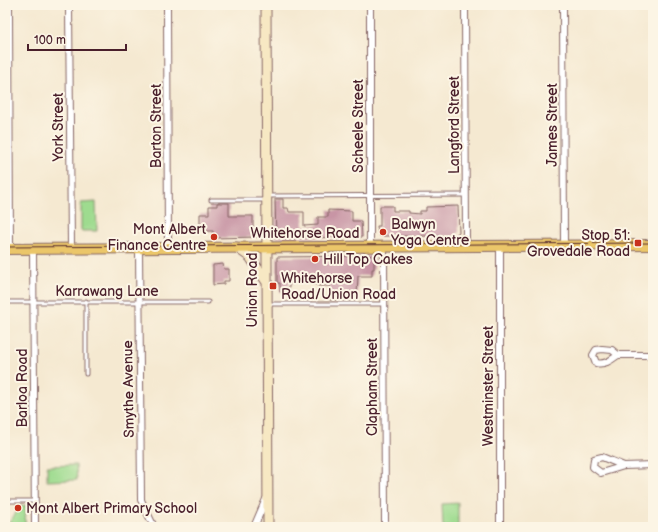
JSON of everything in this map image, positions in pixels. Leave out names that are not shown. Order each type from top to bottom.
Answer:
[{"type":"main road","name":"Union Road","points":[[266,5],[268,527]]},
{"type":"main road","name":"Whitehorse Road","points":[[8,249],[653,245]]},
{"type":"main road","points":[[236,247],[250,257],[266,282]]},
{"type":"street","points":[[8,249],[9,5]]},
{"type":"street","name":"York Street","points":[[69,5],[71,248]]},
{"type":"street","name":"Barton Street","points":[[167,5],[168,248]]},
{"type":"street","name":"Scheele Street","points":[[370,5],[370,246]]},
{"type":"street","name":"Langford Street","points":[[465,5],[466,246]]},
{"type":"street","name":"James Street","points":[[563,5],[564,245]]},
{"type":"street","name":"Clapham Street","points":[[384,246],[385,527]]},
{"type":"street","name":"Westminster Street","points":[[500,246],[500,527]]},
{"type":"street","name":"Barloa Road","points":[[34,248],[35,527]]},
{"type":"street","name":"Smythe Avenue","points":[[139,248],[141,500],[154,527]]},
{"type":"street","points":[[618,355],[653,355]]},
{"type":"street","points":[[624,466],[653,465]]},
{"type":"street","points":[[254,527],[268,496]]},
{"type":"lane","points":[[211,200],[466,195]]},
{"type":"lane","points":[[86,301],[86,374]]},
{"type":"lane","name":"Karrawang Lane","points":[[5,302],[208,302]]},
{"type":"lane","points":[[266,304],[384,304]]},
{"type":"lane","points":[[5,501],[35,501]]},
{"type":"green space","points":[[96,202],[97,231],[81,231],[81,203]]},
{"type":"green space","points":[[76,465],[77,480],[47,481],[47,466]]},
{"type":"green space","points":[[458,503],[458,527],[443,527],[442,504]]},
{"type":"green space","points":[[26,505],[25,527],[6,527],[21,506]]},
{"type":"building","points":[[275,199],[283,199],[283,208],[288,208],[289,212],[304,212],[304,226],[318,225],[318,217],[328,217],[328,210],[352,211],[352,221],[361,221],[362,237],[276,238]]},
{"type":"building","points":[[217,203],[229,203],[229,216],[253,216],[253,228],[257,228],[257,237],[213,238],[213,231],[200,231],[200,214],[209,214],[209,206],[217,206]]},
{"type":"building","points":[[380,206],[393,206],[393,211],[409,211],[409,213],[420,214],[420,211],[426,211],[426,207],[458,206],[459,232],[454,236],[380,236],[377,226],[380,226]]},
{"type":"building","points":[[372,256],[374,259],[374,269],[372,269],[372,276],[358,276],[357,296],[338,295],[338,300],[330,300],[330,286],[318,286],[311,284],[311,281],[295,281],[295,283],[289,283],[289,292],[280,292],[280,283],[277,283],[277,257]]},
{"type":"building","points":[[223,264],[224,269],[229,269],[229,281],[224,281],[224,284],[213,285],[213,265]]},
{"type":"tram line","points":[[5,247],[653,243]]},
{"type":"place","name":"Balwyn Yoga Centre","points":[[383,232]]},
{"type":"place","name":"Mont Albert Finance Centre","points":[[214,237]]},
{"type":"place","name":"Stop 51: Grovedale Road","points":[[638,243]]},
{"type":"place","name":"Hill Top Cakes","points":[[315,259]]},
{"type":"place","name":"Whitehorse Road/Union Road","points":[[273,286]]},
{"type":"place","name":"Mont Albert Primary School","points":[[18,508]]}]
